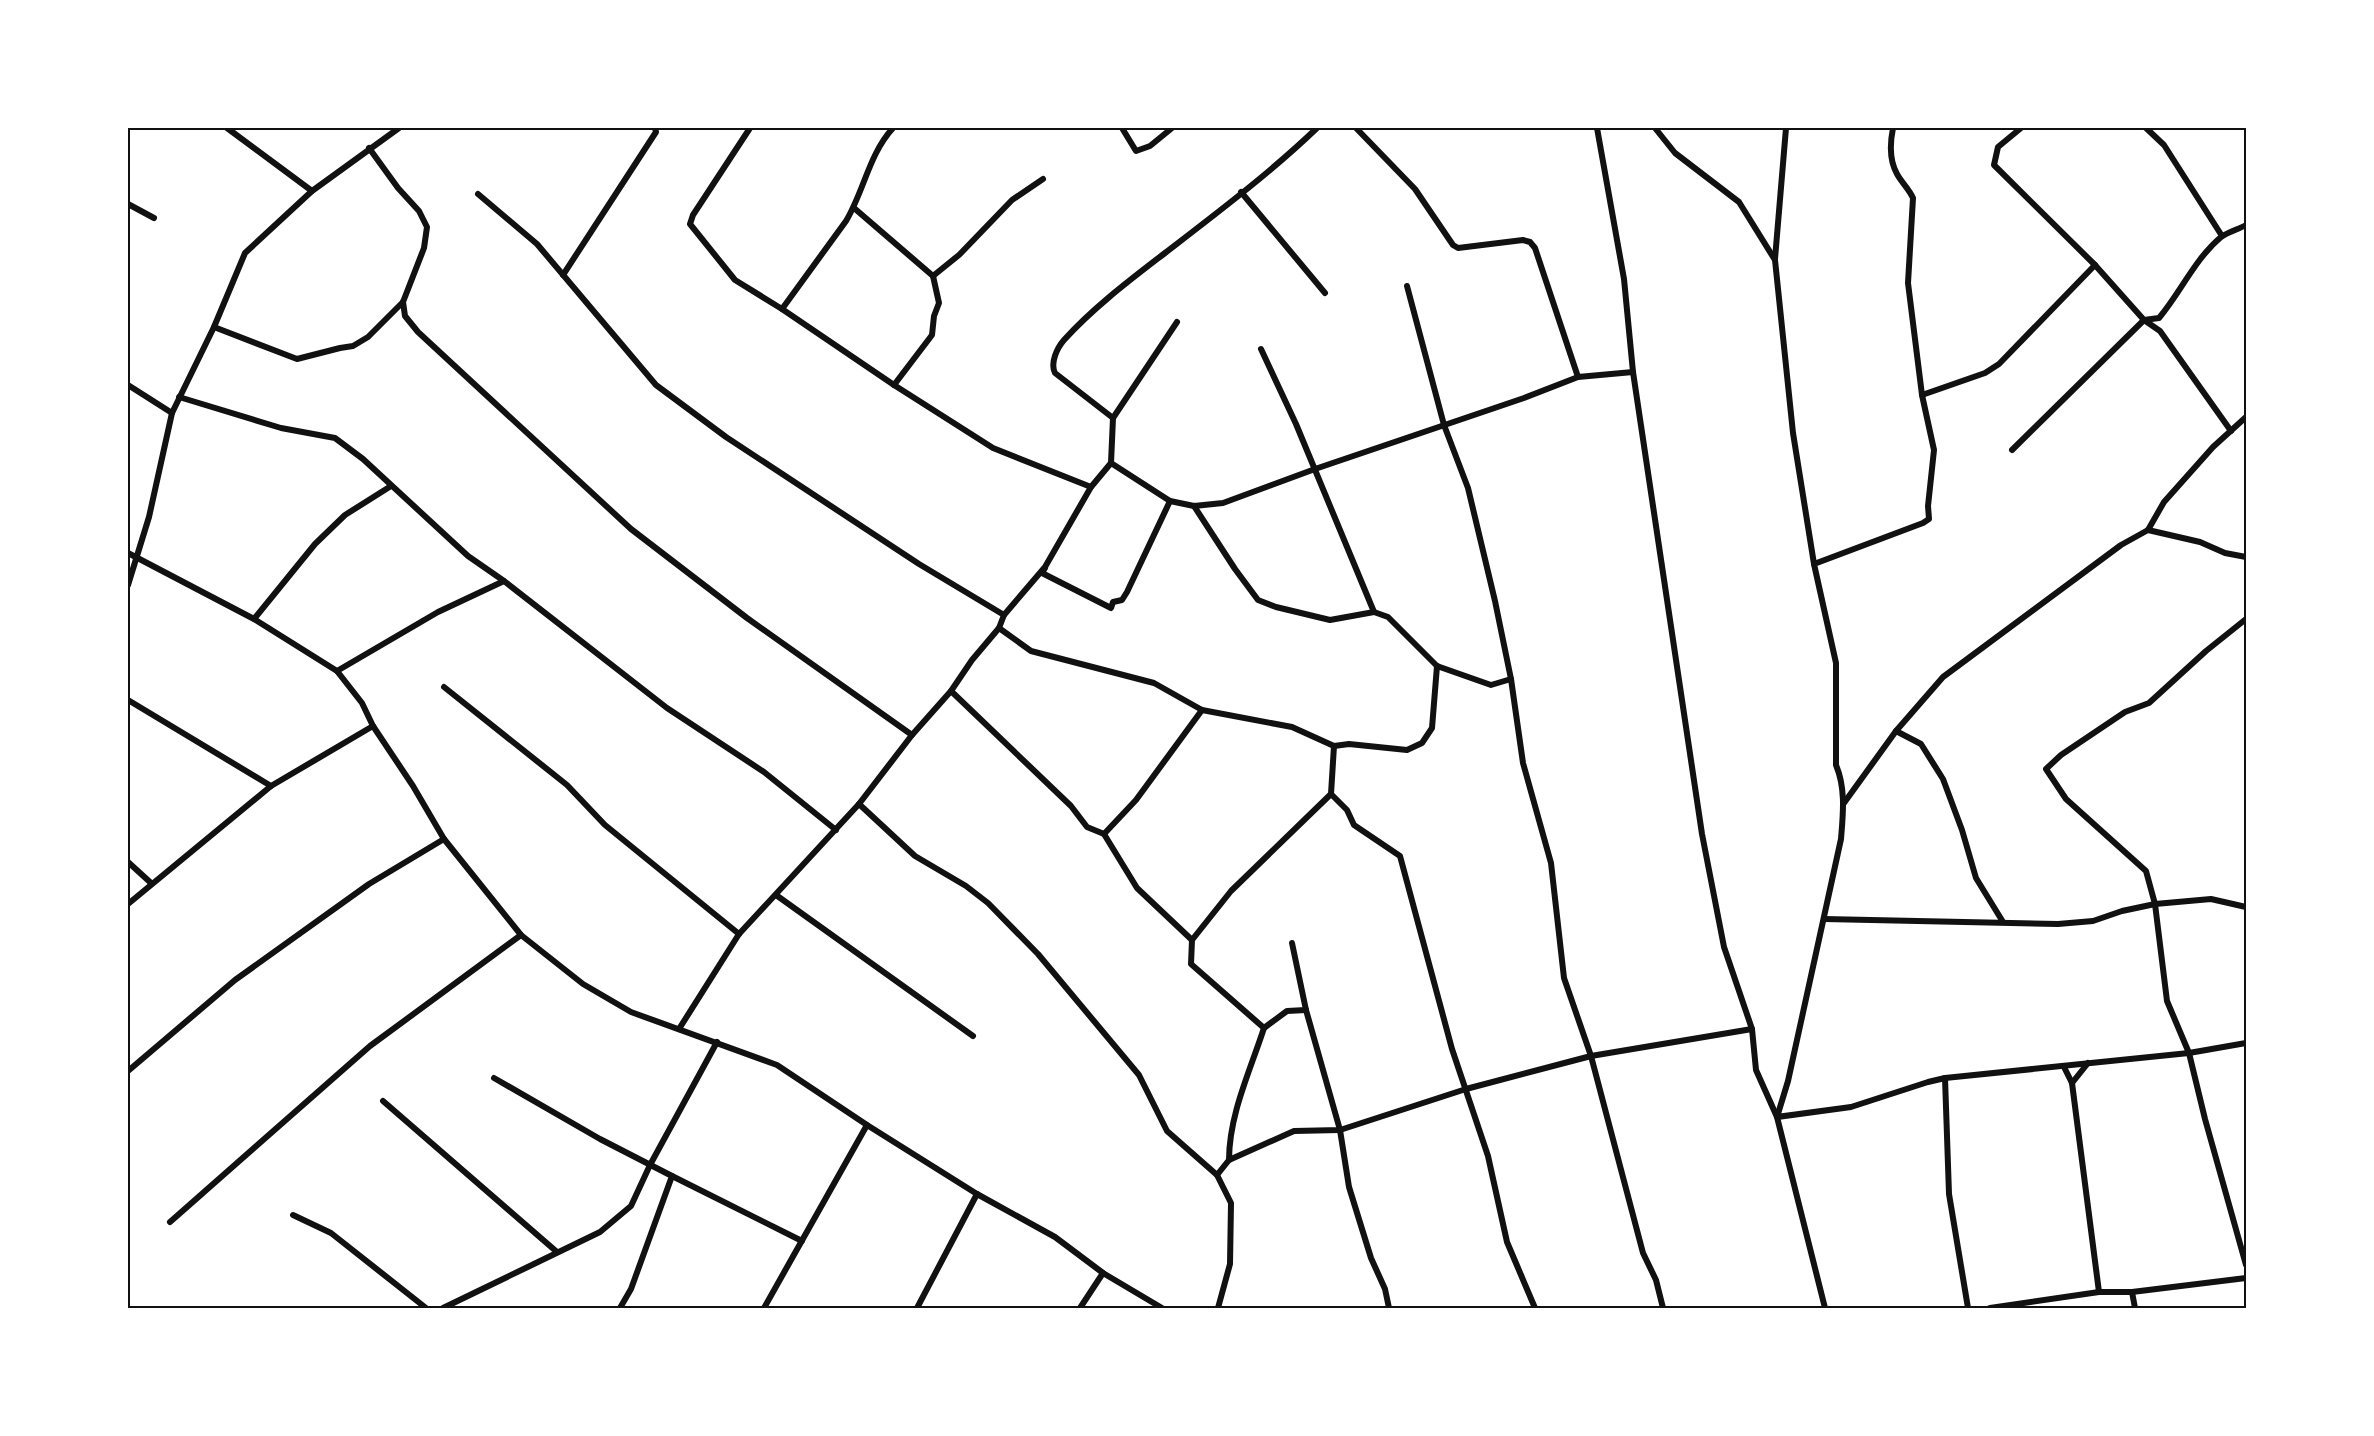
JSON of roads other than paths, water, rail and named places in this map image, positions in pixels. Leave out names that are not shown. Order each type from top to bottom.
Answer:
[{"type":"street","points":[[227,128],[312,190]]},
{"type":"street","points":[[563,275],[656,132],[655,128]]},
{"type":"street","points":[[750,128],[693,215],[690,224],[735,280],[993,448],[1091,488]]},
{"type":"street","points":[[782,309],[854,208],[881,141],[893,128]]},
{"type":"street","points":[[1122,128],[1136,151],[1150,146],[1172,128]]},
{"type":"street","points":[[1113,418],[1054,372],[1052,367],[1054,358],[1063,341],[1115,292],[1289,154],[1317,128]]},
{"type":"street","points":[[1356,128],[1415,189],[1453,245],[1458,248],[1523,240],[1530,242],[1535,248],[1578,377]]},
{"type":"street","points":[[1597,128],[1624,279],[1634,372],[1702,834],[1724,947],[1752,1029],[1756,1070],[1777,1117],[1825,1308]]},
{"type":"street","points":[[1655,128],[1675,153],[1739,202],[1775,260]]},
{"type":"street","points":[[1777,1117],[1788,1081],[1841,839],[1844,803],[1840,775],[1836,765],[1836,663],[1814,564],[1793,433],[1775,260],[1786,128]]},
{"type":"street","points":[[1814,564],[1923,524],[1929,519],[1934,450],[1922,395],[1908,284],[1913,198],[1908,187],[1898,176],[1891,159],[1893,128]]},
{"type":"street","points":[[2021,128],[1998,147],[1994,165],[2095,265],[2144,320],[2160,331],[2231,431]]},
{"type":"street","points":[[2146,128],[2164,145],[2222,236]]},
{"type":"street","points":[[128,585],[149,517],[172,413],[214,327],[245,253],[312,190],[396,129]]},
{"type":"street","points":[[214,327],[297,359],[353,346],[368,337],[403,302],[424,248],[427,227],[420,211],[398,188],[369,148]]},
{"type":"street","points":[[933,276],[959,255],[1012,200],[1043,179]]},
{"type":"street","points":[[1241,192],[1325,293]]},
{"type":"street","points":[[478,194],[537,244],[656,386],[726,437],[919,564],[1004,615]]},
{"type":"street","points":[[128,204],[154,218]]},
{"type":"street","points":[[854,208],[933,276],[939,303],[934,316],[932,335],[894,385]]},
{"type":"street","points":[[2012,450],[2144,320],[2159,318],[2174,301],[2188,274],[2222,236],[2247,225]]},
{"type":"street","points":[[1922,395],[1985,373],[1999,364],[2095,265]]},
{"type":"street","points":[[1407,286],[1444,425],[1468,488],[1511,679],[1523,763],[1551,864],[1564,978],[1591,1056],[1643,1254],[1656,1280],[1663,1308]]},
{"type":"street","points":[[403,302],[405,316],[418,332],[631,529],[747,618],[912,735]]},
{"type":"street","points":[[1170,501],[1127,592],[1122,600],[1113,602],[1111,608],[1042,573],[1091,488],[1111,462],[1113,418],[1176,322]]},
{"type":"street","points":[[1261,349],[1374,612]]},
{"type":"street","points":[[1111,462],[1170,501],[1194,506],[1223,503],[1578,377],[1634,372]]},
{"type":"street","points":[[128,385],[172,413]]},
{"type":"street","points":[[179,397],[281,428],[335,438],[363,459],[468,556],[504,580],[667,708],[764,772],[836,830]]},
{"type":"street","points":[[1844,803],[1896,731],[1943,677],[2121,545],[2148,530],[2164,502],[2213,447],[2247,417]]},
{"type":"street","points":[[254,619],[315,544],[345,515],[391,486]]},
{"type":"street","points":[[1194,506],[1258,600],[1276,607],[1329,620],[1374,612],[1388,617],[1437,666],[1491,685],[1511,679]]},
{"type":"street","points":[[2148,530],[2200,542],[2225,553],[2247,556]]},
{"type":"street","points":[[128,553],[254,619],[337,671],[362,703],[373,726],[413,786],[444,839],[521,935],[583,984],[631,1012],[777,1065],[976,1194],[1055,1238],[1103,1273],[1162,1308]]},
{"type":"street","points":[[679,1029],[739,934],[859,804],[912,735],[951,691],[972,660],[999,628],[1004,615],[1045,567]]},
{"type":"street","points":[[337,671],[438,612],[504,580]]},
{"type":"street","points":[[2247,619],[2206,651],[2149,703],[2125,712],[2061,755],[2046,769],[2066,799],[2146,871],[2155,904],[2167,1001],[2189,1053],[2247,1265]]},
{"type":"street","points":[[999,628],[1031,651],[1154,683],[1202,710],[1292,727],[1334,746],[1349,744],[1407,750],[1422,743],[1432,728],[1437,666]]},
{"type":"street","points":[[444,687],[567,785],[605,825],[739,934]]},
{"type":"street","points":[[951,691],[1071,806],[1088,827],[1104,834],[1137,888],[1192,940]]},
{"type":"street","points":[[128,700],[271,786]]},
{"type":"street","points":[[1104,834],[1136,800],[1202,710]]},
{"type":"street","points":[[128,904],[271,786],[373,726]]},
{"type":"street","points":[[1896,731],[1921,744],[1943,779],[1962,830],[1976,878],[2003,922]]},
{"type":"street","points":[[1264,1028],[1191,964],[1192,940],[1231,891],[1331,794],[1334,746]]},
{"type":"street","points":[[1331,794],[1347,810],[1354,825],[1400,856],[1452,1049],[1488,1156],[1507,1242],[1535,1308]]},
{"type":"street","points":[[859,804],[915,856],[966,886],[988,903],[1038,954],[1139,1074],[1167,1131],[1217,1175],[1231,1203],[1230,1264],[1218,1308]]},
{"type":"street","points":[[128,1071],[235,980],[369,884],[444,839]]},
{"type":"street","points":[[128,862],[151,883]]},
{"type":"street","points":[[776,896],[973,1036]]},
{"type":"street","points":[[1824,918],[2058,924],[2093,921],[2122,911],[2155,904],[2211,899],[2246,906]]},
{"type":"street","points":[[203,1193],[170,1222],[370,1046],[521,935]]},
{"type":"street","points":[[1292,943],[1306,1010],[1340,1130],[1349,1187],[1389,1308]]},
{"type":"street","points":[[1229,1160],[1229,1140],[1234,1120],[1264,1028],[1287,1011],[1306,1010]]},
{"type":"street","points":[[1217,1175],[1229,1160],[1294,1131],[1340,1130],[1466,1089],[1591,1056],[1752,1029]]},
{"type":"street","points":[[443,1308],[600,1232],[631,1206],[650,1165],[717,1042]]},
{"type":"street","points":[[1777,1117],[1851,1107],[1945,1078],[2189,1053],[2247,1043]]},
{"type":"street","points":[[2072,1083],[2088,1063]]},
{"type":"street","points":[[2064,1066],[2072,1083],[2099,1292]]},
{"type":"street","points":[[494,1078],[650,1165],[802,1241]]},
{"type":"street","points":[[1945,1078],[1949,1194],[1968,1308]]},
{"type":"street","points":[[383,1101],[557,1252]]},
{"type":"street","points":[[764,1308],[867,1125]]},
{"type":"street","points":[[620,1308],[631,1289],[672,1176]]},
{"type":"street","points":[[917,1308],[976,1194]]},
{"type":"street","points":[[293,1215],[331,1233],[426,1308]]},
{"type":"street","points":[[1080,1308],[1103,1273]]},
{"type":"street","points":[[1993,1308],[2099,1292],[2132,1292],[2247,1278]]},
{"type":"street","points":[[2132,1292],[2135,1308]]}]
